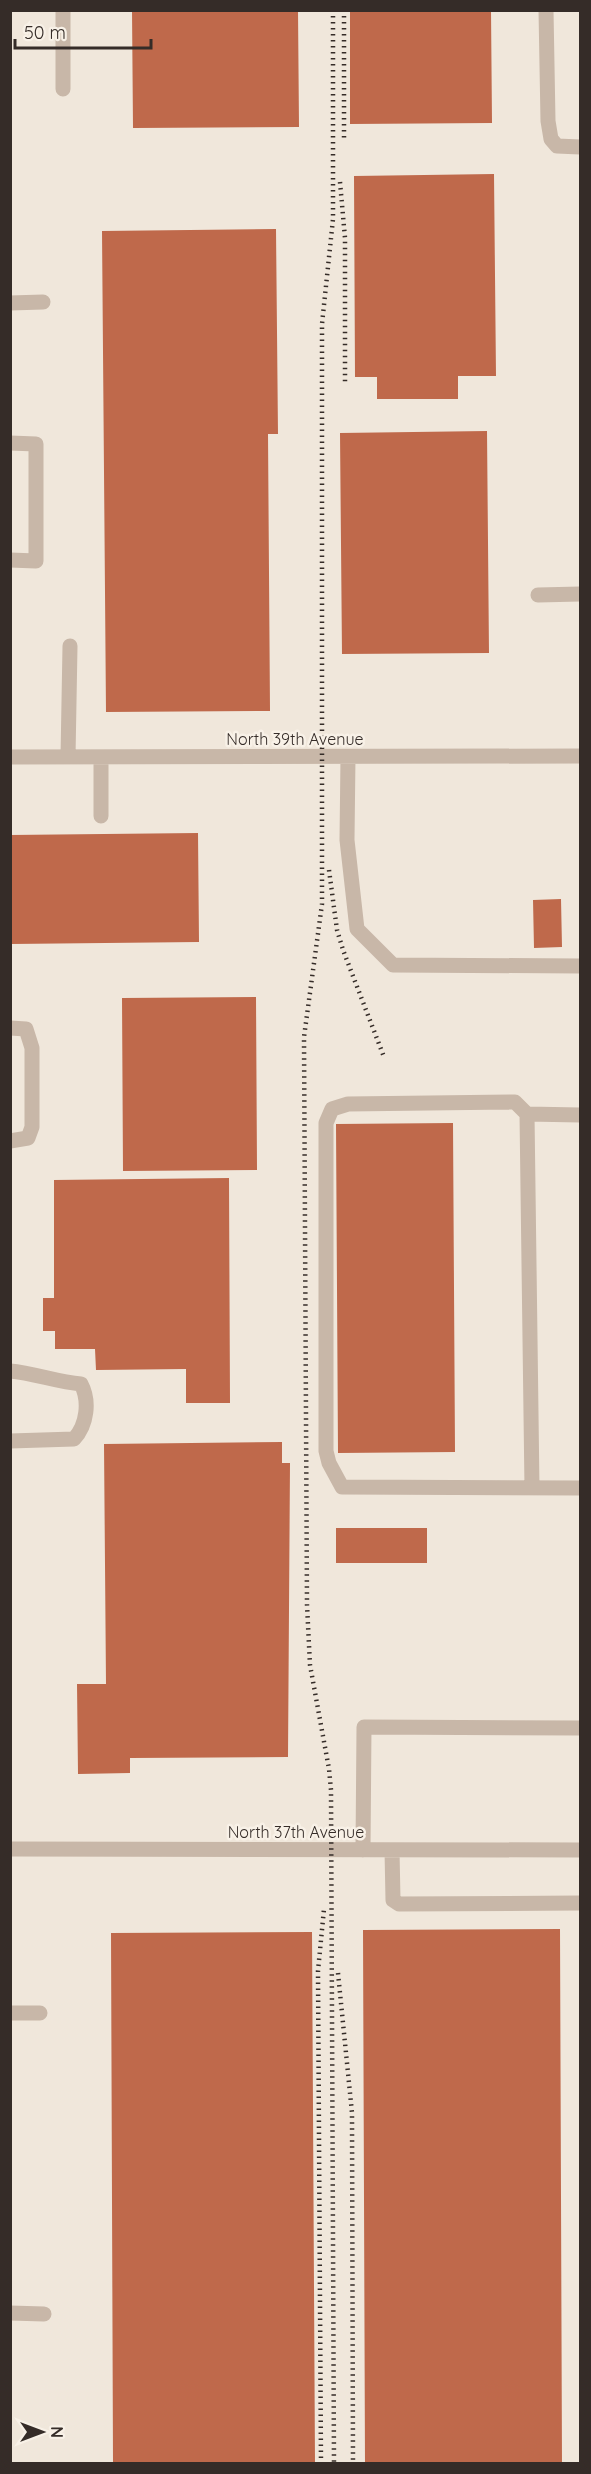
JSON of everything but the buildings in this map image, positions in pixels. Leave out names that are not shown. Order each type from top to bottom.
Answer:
[{"type":"street","points":[[63,10],[63,89]]},
{"type":"street","points":[[546,10],[548,121],[551,139],[557,146],[580,147]]},
{"type":"street","points":[[10,303],[43,302]]},
{"type":"street","points":[[10,443],[36,444],[36,561],[10,560]]},
{"type":"street","points":[[538,595],[580,594]]},
{"type":"street","points":[[68,757],[70,646]]},
{"type":"street","name":"North 39th Avenue","points":[[10,757],[580,756]]},
{"type":"street","points":[[101,757],[101,816]]},
{"type":"street","points":[[348,757],[347,840],[357,929],[393,965],[580,966]]},
{"type":"street","points":[[10,1028],[26,1029],[32,1048],[32,1126],[28,1138],[10,1140]]},
{"type":"street","points":[[580,1115],[527,1114],[515,1102],[348,1104],[332,1109],[326,1123],[326,1451],[329,1463],[342,1487],[580,1488]]},
{"type":"street","points":[[527,1114],[532,1488]]},
{"type":"street","points":[[10,1371],[23,1372],[57,1382],[81,1384],[86,1402],[81,1431],[74,1439],[10,1441]]},
{"type":"street","points":[[363,1850],[364,1727],[580,1728]]},
{"type":"street","name":"North 37th Avenue","points":[[10,1849],[580,1850]]},
{"type":"street","points":[[392,1850],[393,1900],[399,1904],[580,1903]]},
{"type":"street","points":[[10,2013],[40,2013]]},
{"type":"street","points":[[10,2313],[44,2314]]},
{"type":"railway","points":[[333,10],[333,219],[322,324],[322,904],[304,1037],[307,1605],[310,1665],[331,1790],[334,2464]]},
{"type":"railway","points":[[344,10],[344,140]]},
{"type":"railway","points":[[340,182],[345,238],[345,384]]},
{"type":"railway","points":[[329,870],[337,930],[384,1057]]},
{"type":"railway","points":[[321,2464],[318,1971],[324,1909]]},
{"type":"railway","points":[[338,1973],[352,2113],[353,2464]]}]
